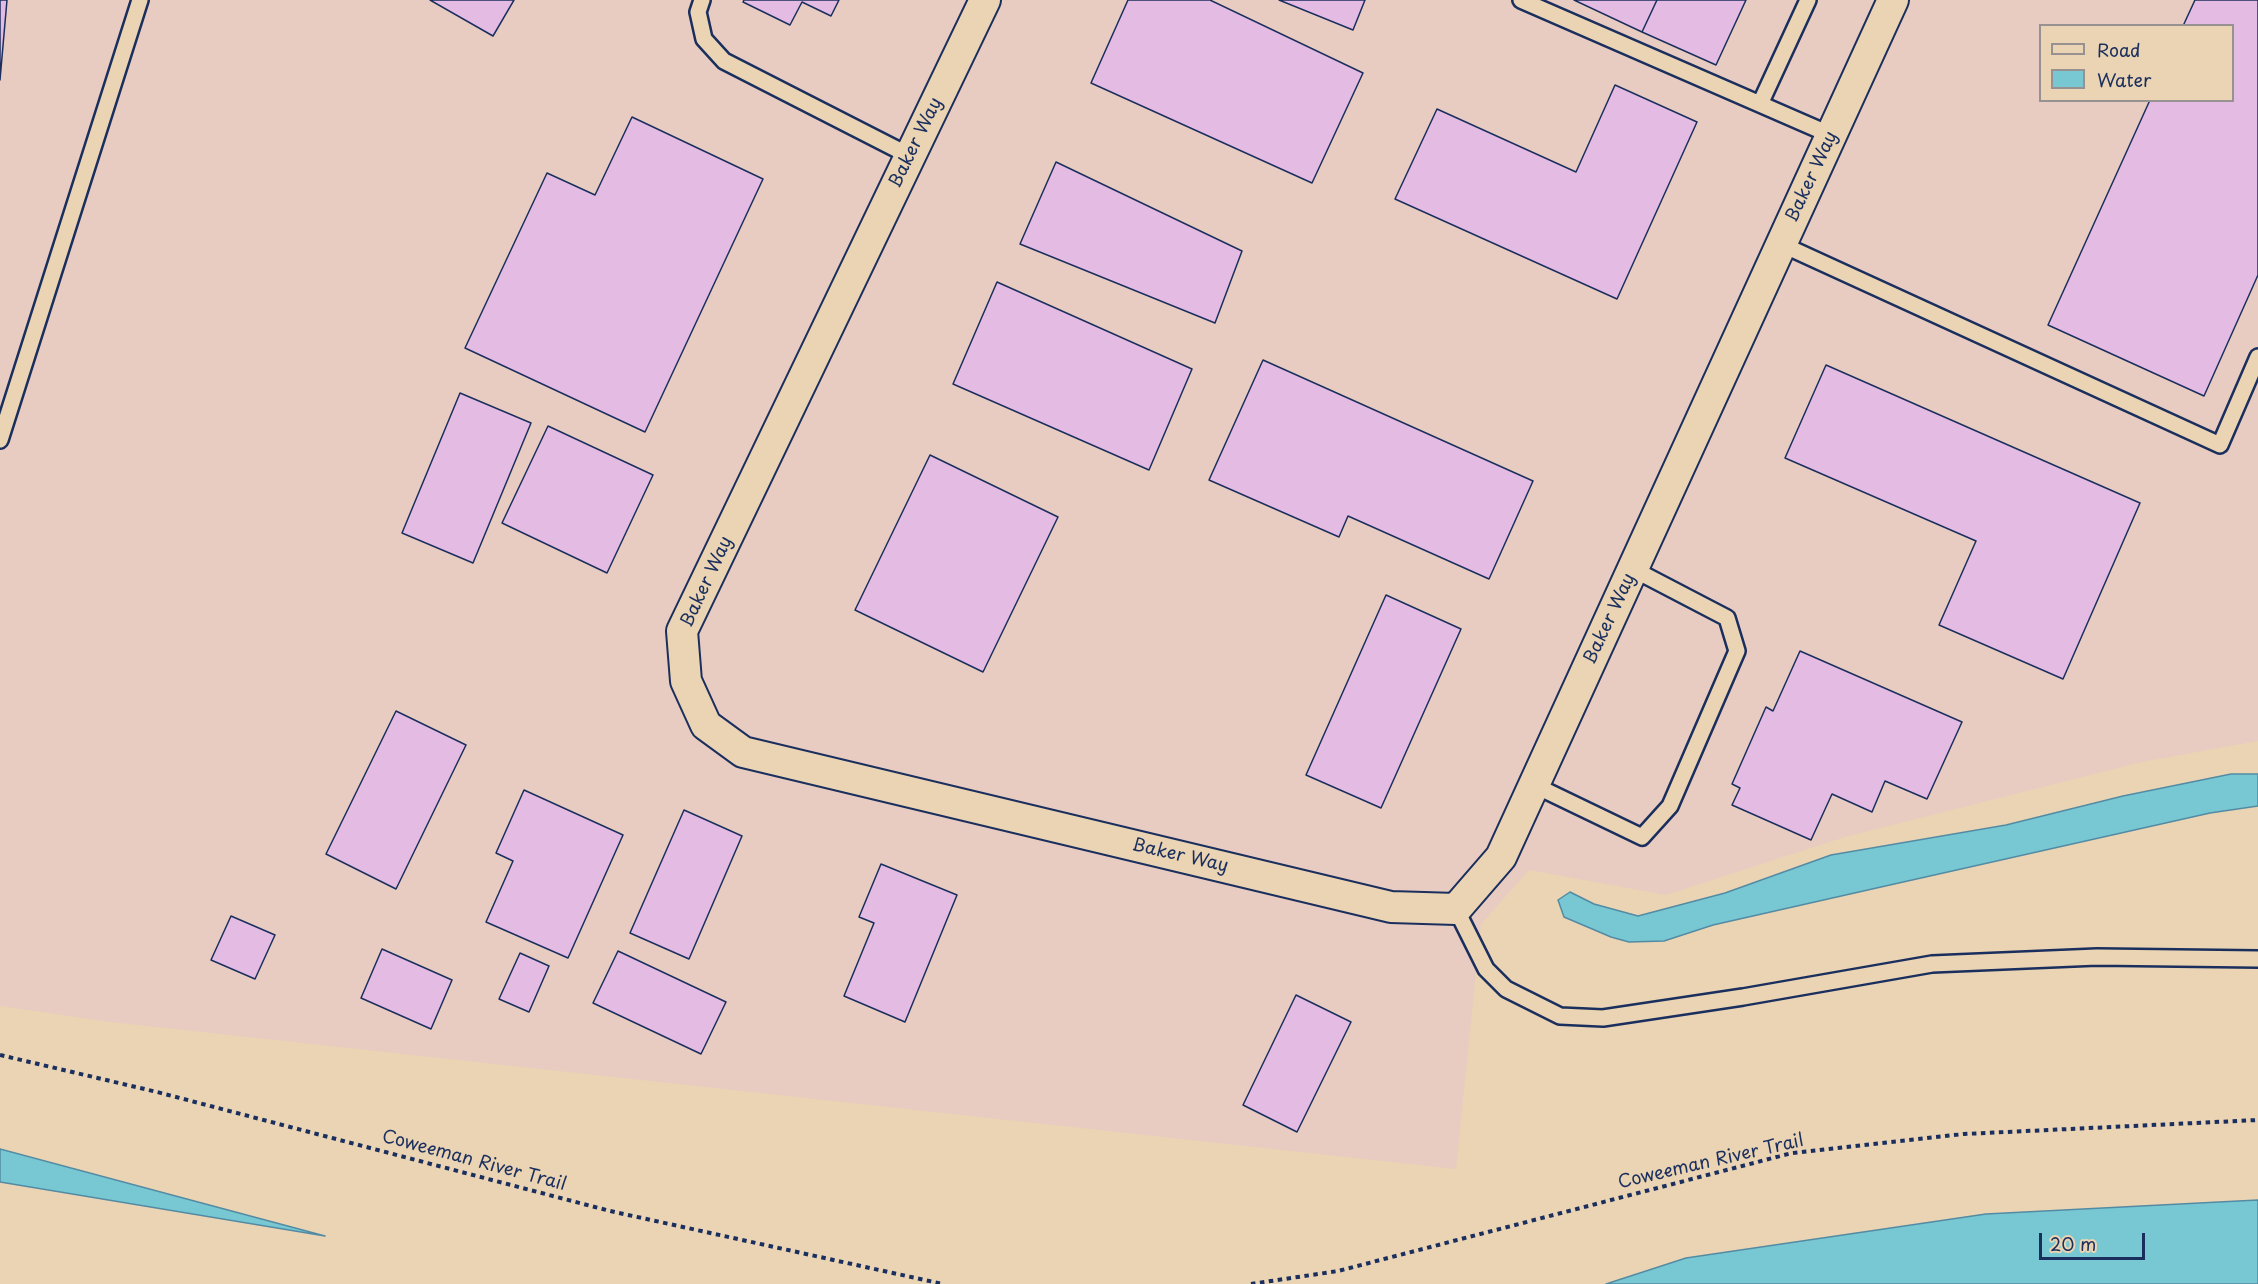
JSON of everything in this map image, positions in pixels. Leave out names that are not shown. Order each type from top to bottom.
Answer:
[{"type":"street","name":"Baker Way","points":[[985,0],[682,631],[686,681],[706,725],[743,752],[1391,907],[1456,909],[1501,857],[1893,0]]},
{"type":"lane","points":[[0,440],[140,0]]},
{"type":"lane","points":[[702,0],[698,12],[704,39],[724,61],[910,156]]},
{"type":"lane","points":[[1521,0],[1831,135]]},
{"type":"lane","points":[[1760,104],[1808,0]]},
{"type":"lane","points":[[1781,244],[2220,445],[2258,357]]},
{"type":"lane","points":[[1534,785],[1642,837],[1670,806],[1737,651],[1727,618],[1633,569]]},
{"type":"lane","points":[[1456,909],[1485,969],[1506,989],[1560,1016],[1603,1018],[1743,997],[1932,964],[2097,957],[2258,959]]},
{"type":"path","name":"Coweeman River Trail","points":[[0,1055],[157,1092],[610,1211],[943,1284]]},
{"type":"path","name":"Coweeman River Trail","points":[[1251,1284],[1338,1271],[1792,1153],[1964,1134],[2258,1119]]},
{"type":"shaded area","points":[[0,0],[2258,0],[2258,741],[2142,762],[1845,837],[1666,895],[1529,870],[1481,924],[1456,1169],[110,1022],[0,1006]]},
{"type":"water","points":[[2231,774],[2258,774],[2258,806],[2210,813],[1713,925],[1664,941],[1629,942],[1611,937],[1564,917],[1558,900],[1570,892],[1594,904],[1638,916],[1725,893],[1831,855],[2006,825],[2123,796]]},
{"type":"water","points":[[0,1149],[325,1236],[0,1182]]},
{"type":"water","points":[[2258,1200],[2258,1284],[1606,1284],[1686,1258],[1986,1214]]},
{"type":"building","points":[[0,0],[7,0],[0,80]]},
{"type":"building","points":[[430,0],[514,0],[493,36]]},
{"type":"building","points":[[744,0],[839,0],[831,16],[802,2],[790,25],[743,2]]},
{"type":"building","points":[[1128,0],[1210,0],[1363,73],[1312,183],[1091,83]]},
{"type":"building","points":[[1279,0],[1365,0],[1353,30]]},
{"type":"building","points":[[1574,0],[1657,0],[1642,32]]},
{"type":"building","points":[[1657,0],[1746,0],[1716,65],[1642,32]]},
{"type":"building","points":[[2195,0],[2258,0],[2258,275],[2204,396],[2048,325],[2149,102],[2234,102],[2234,24],[2184,24]]},
{"type":"building","points":[[1615,85],[1697,122],[1617,299],[1395,199],[1437,109],[1576,172]]},
{"type":"building","points":[[632,117],[763,179],[645,432],[465,348],[547,173],[595,195]]},
{"type":"building","points":[[1056,162],[1242,251],[1215,323],[1020,244]]},
{"type":"building","points":[[997,282],[1192,369],[1149,470],[953,384]]},
{"type":"building","points":[[1263,360],[1533,481],[1489,579],[1348,516],[1339,537],[1209,480]]},
{"type":"building","points":[[1826,365],[2140,503],[2063,679],[1939,625],[1976,541],[1785,458]]},
{"type":"building","points":[[460,393],[531,423],[473,563],[402,533]]},
{"type":"building","points":[[548,426],[653,475],[607,573],[502,523]]},
{"type":"building","points":[[930,455],[1058,517],[983,672],[855,610]]},
{"type":"building","points":[[1386,595],[1461,629],[1381,808],[1306,775]]},
{"type":"building","points":[[1800,651],[1962,722],[1927,799],[1885,781],[1872,812],[1832,794],[1811,840],[1732,805],[1740,788],[1732,784],[1766,707],[1773,711]]},
{"type":"building","points":[[396,711],[466,745],[396,889],[326,854]]},
{"type":"building","points":[[524,790],[623,835],[568,958],[486,922],[513,861],[496,853]]},
{"type":"building","points":[[684,810],[742,836],[689,959],[630,933]]},
{"type":"building","points":[[881,864],[957,895],[905,1022],[844,996],[874,923],[859,917]]},
{"type":"building","points":[[231,916],[275,935],[255,979],[211,960]]},
{"type":"building","points":[[382,949],[452,980],[431,1029],[361,998]]},
{"type":"building","points":[[618,951],[726,1002],[701,1054],[593,1003]]},
{"type":"building","points":[[520,953],[549,966],[529,1012],[499,999]]},
{"type":"building","points":[[1296,995],[1351,1022],[1297,1132],[1243,1105]]}]
